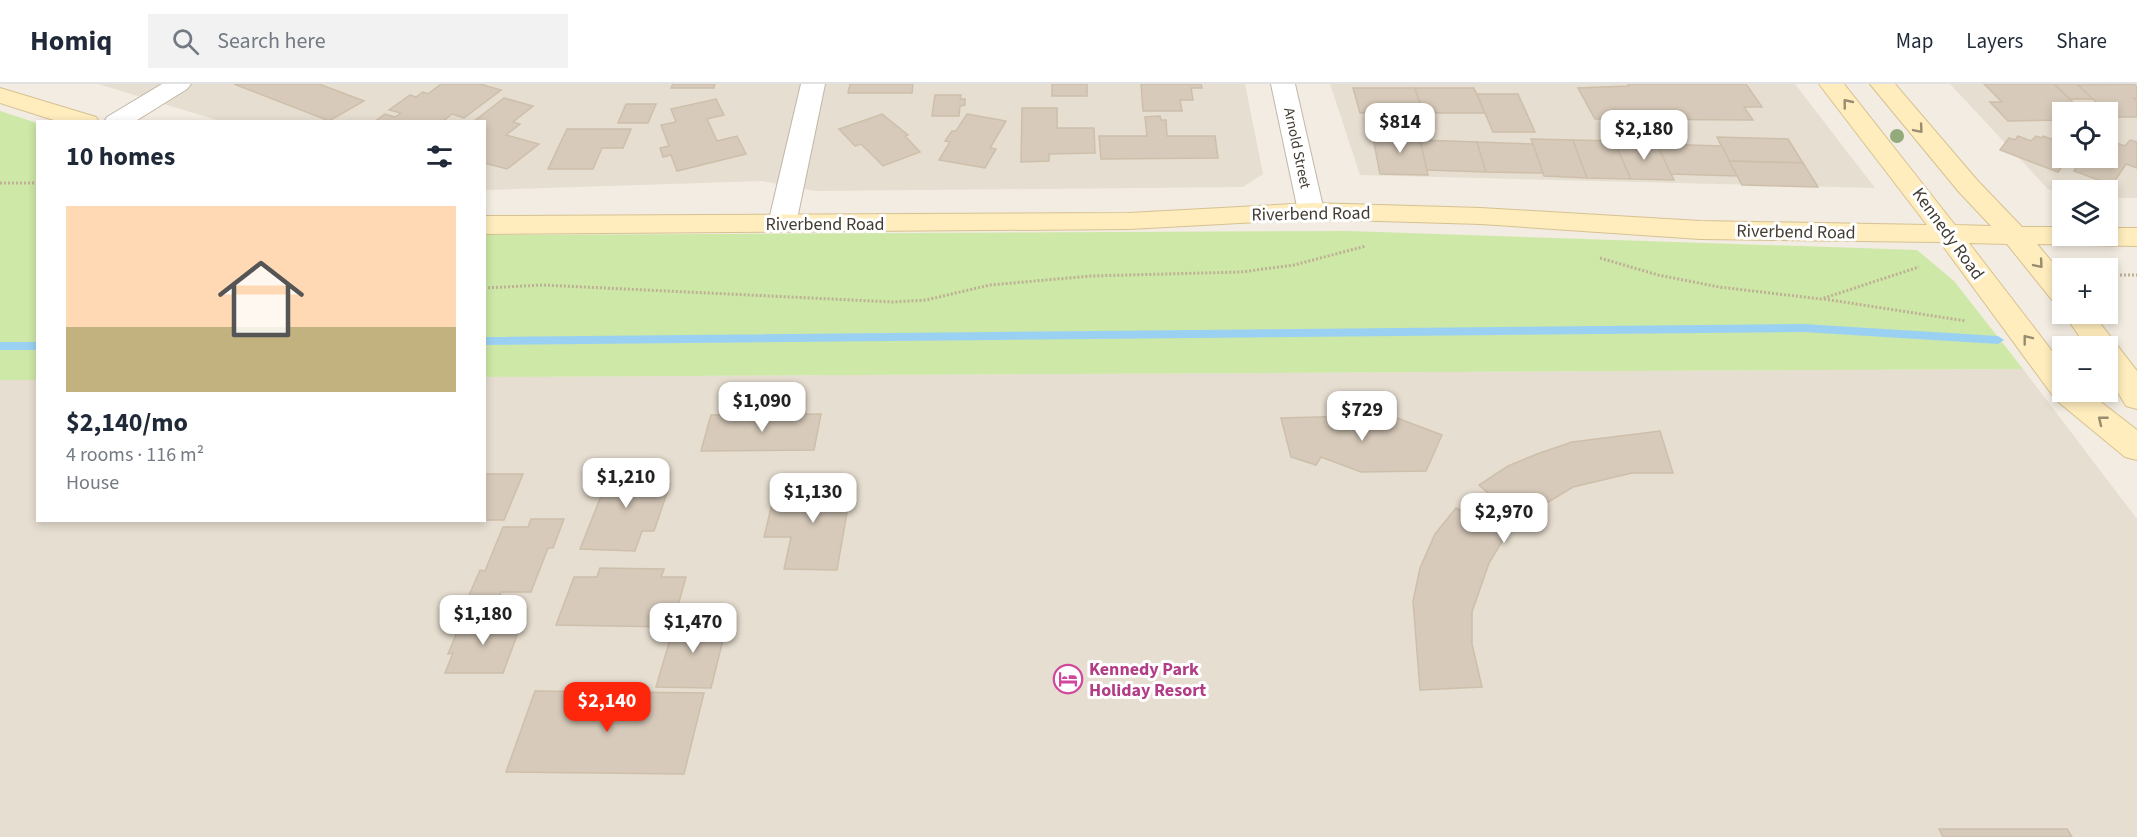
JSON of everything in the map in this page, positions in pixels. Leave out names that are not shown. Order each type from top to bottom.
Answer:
[{"type":"main road","name":"Kennedy Road","points":[[1832,84],[1916,189],[2052,372]]},
{"type":"main road","points":[[1882,84],[1968,186],[2015,235],[2052,281]]},
{"type":"main road","points":[[0,95],[81,120]]},
{"type":"main road","name":"Riverbend Road","points":[[486,225],[1129,221],[1311,211],[1481,216],[1700,230],[1946,232],[2137,237]]},
{"type":"main road","points":[[2118,368],[2137,398]]},
{"type":"main road","points":[[2080,402],[2137,448]]},
{"type":"street","points":[[119,120],[179,84]]},
{"type":"street","points":[[782,224],[813,84]]},
{"type":"street","name":"Arnold Street","points":[[1283,84],[1311,211]]},
{"type":"path","points":[[0,183],[36,183]]},
{"type":"path","points":[[486,288],[543,285],[893,302],[926,300],[990,285],[1046,280],[1241,272],[1304,263],[1368,245]]},
{"type":"path","points":[[1591,256],[1658,275],[1719,287],[1821,299],[1966,321]]},
{"type":"path","points":[[1821,299],[1925,267]]},
{"type":"path","points":[[2118,275],[2137,275]]},
{"type":"shaded area","points":[[98,84],[1245,84],[1263,174],[1243,187],[816,191],[762,181],[486,190],[486,120],[217,120]]},
{"type":"shaded area","points":[[1330,84],[1795,84],[1875,188],[1360,175]]},
{"type":"shaded area","points":[[1950,84],[2137,84],[2137,198],[2118,198],[2118,180],[2052,180],[2052,191]]},
{"type":"shaded area","name":"Kennedy Park Holiday Resort","points":[[2023,369],[2137,519],[2137,837],[0,837],[0,380],[36,380],[36,522],[486,522],[486,377]]},
{"type":"green space","points":[[0,111],[36,123],[36,380],[0,380]]},
{"type":"green space","points":[[1348,231],[1917,250],[1954,281],[2023,369],[486,377],[486,235]]},
{"type":"building","points":[[234,84],[319,84],[364,101],[331,120]]},
{"type":"building","points":[[441,84],[480,84],[501,90],[464,118],[452,114],[444,120],[377,120],[385,114],[395,117],[401,113],[389,110],[410,95],[416,97],[423,92],[428,94]]},
{"type":"building","points":[[673,84],[715,84],[714,88],[671,88]]},
{"type":"building","points":[[850,84],[913,84],[912,93],[848,93]]},
{"type":"building","points":[[1052,84],[1087,84],[1087,96],[1052,96]]},
{"type":"building","points":[[1141,84],[1201,84],[1202,88],[1191,88],[1193,100],[1180,100],[1182,111],[1143,111]]},
{"type":"building","points":[[1628,84],[1746,84],[1762,107],[1744,107],[1753,120],[1595,119],[1578,88],[1629,86]]},
{"type":"building","points":[[1984,84],[2054,84],[2073,102],[2052,102],[2052,120],[2008,121],[1990,102],[2002,102]]},
{"type":"building","points":[[2054,84],[2077,84],[2093,99],[2070,99]]},
{"type":"building","points":[[2134,84],[2137,87],[2137,98],[2134,98],[2137,101],[2137,117],[2118,117],[2118,102],[2096,102],[2078,85]]},
{"type":"building","points":[[1353,88],[1415,88],[1423,113],[1360,113]]},
{"type":"building","points":[[1415,88],[1474,88],[1485,113],[1423,113]]},
{"type":"building","points":[[1477,94],[1518,94],[1535,132],[1493,132]]},
{"type":"building","points":[[935,95],[961,95],[960,99],[965,99],[965,105],[960,106],[959,116],[932,116]]},
{"type":"building","points":[[504,98],[533,106],[513,122],[520,124],[506,135],[539,144],[507,169],[486,164],[486,120],[476,120]]},
{"type":"building","points":[[716,99],[724,115],[707,119],[717,141],[737,136],[746,154],[677,171],[671,155],[663,157],[660,148],[669,146],[661,125],[676,122],[671,109]]},
{"type":"building","points":[[626,104],[656,104],[648,123],[618,123]]},
{"type":"building","points":[[1022,108],[1057,108],[1057,128],[1094,128],[1095,153],[1049,154],[1049,161],[1021,162]]},
{"type":"building","points":[[882,114],[908,135],[905,136],[920,152],[883,166],[861,144],[855,146],[839,129]]},
{"type":"building","points":[[967,114],[1006,121],[990,148],[996,149],[985,168],[939,160],[950,142],[945,141],[952,131],[956,131]]},
{"type":"building","points":[[1160,116],[1161,120],[1166,120],[1167,136],[1215,136],[1218,158],[1101,159],[1099,136],[1147,136],[1145,117]]},
{"type":"building","points":[[567,129],[631,129],[623,148],[602,148],[593,169],[548,169]]},
{"type":"building","points":[[1372,133],[1419,135],[1428,175],[1380,174]]},
{"type":"building","points":[[2018,136],[2031,141],[2036,136],[2052,139],[2052,168],[2061,168],[2058,172],[2000,150],[2009,138],[2015,140]]},
{"type":"building","points":[[1717,137],[1788,139],[1803,163],[1729,161]]},
{"type":"building","points":[[1531,139],[1573,140],[1587,178],[1544,176]]},
{"type":"building","points":[[1420,140],[1477,142],[1486,172],[1427,170]]},
{"type":"building","points":[[1573,140],[1614,141],[1631,179],[1587,178]]},
{"type":"building","points":[[2130,140],[2137,142],[2137,168],[2126,164],[2115,180],[2098,180],[2074,171],[2076,168],[2118,168],[2118,144],[2125,146]]},
{"type":"building","points":[[1614,141],[1656,142],[1674,180],[1631,179]]},
{"type":"building","points":[[1477,142],[1533,144],[1543,173],[1486,172]]},
{"type":"building","points":[[1657,144],[1722,146],[1737,176],[1671,174]]},
{"type":"building","points":[[1729,161],[1803,163],[1818,187],[1742,185]]},
{"type":"building","points":[[821,414],[814,450],[701,451],[711,415]]},
{"type":"building","points":[[1389,415],[1442,435],[1426,471],[1361,472],[1321,457],[1316,465],[1291,457],[1281,418]]},
{"type":"building","points":[[1660,431],[1673,473],[1632,473],[1573,487],[1522,518],[1506,535],[1489,563],[1472,612],[1472,644],[1482,687],[1420,690],[1413,601],[1420,568],[1435,534],[1456,508],[1477,519],[1495,499],[1479,485],[1508,466],[1537,454],[1572,442]]},
{"type":"building","points":[[613,466],[663,467],[658,484],[670,484],[654,531],[642,531],[635,551],[580,549]]},
{"type":"building","points":[[486,474],[523,474],[504,520],[486,520]]},
{"type":"building","points":[[805,477],[853,478],[837,570],[784,569],[791,537],[764,537],[772,504],[800,504]]},
{"type":"building","points":[[531,519],[564,519],[553,548],[548,548],[531,592],[501,592],[498,602],[466,602],[480,570],[485,571],[503,527],[528,527]]},
{"type":"building","points":[[600,568],[664,569],[661,577],[686,577],[672,627],[556,625],[574,577],[597,577]]},
{"type":"building","points":[[523,619],[503,673],[445,673],[453,653],[448,654],[462,620]]},
{"type":"building","points":[[676,619],[728,620],[711,688],[656,687]]},
{"type":"building","points":[[535,691],[704,693],[684,774],[506,772]]},
{"type":"building","points":[[1939,829],[2067,829],[2072,837],[1943,837]]},
{"type":"waterway","points":[[486,341],[1803,328],[1998,340]]},
{"type":"waterway","points":[[0,346],[36,346]]},
{"type":"place","name":"Kennedy Park Holiday Resort","points":[[1068,679]]}]
